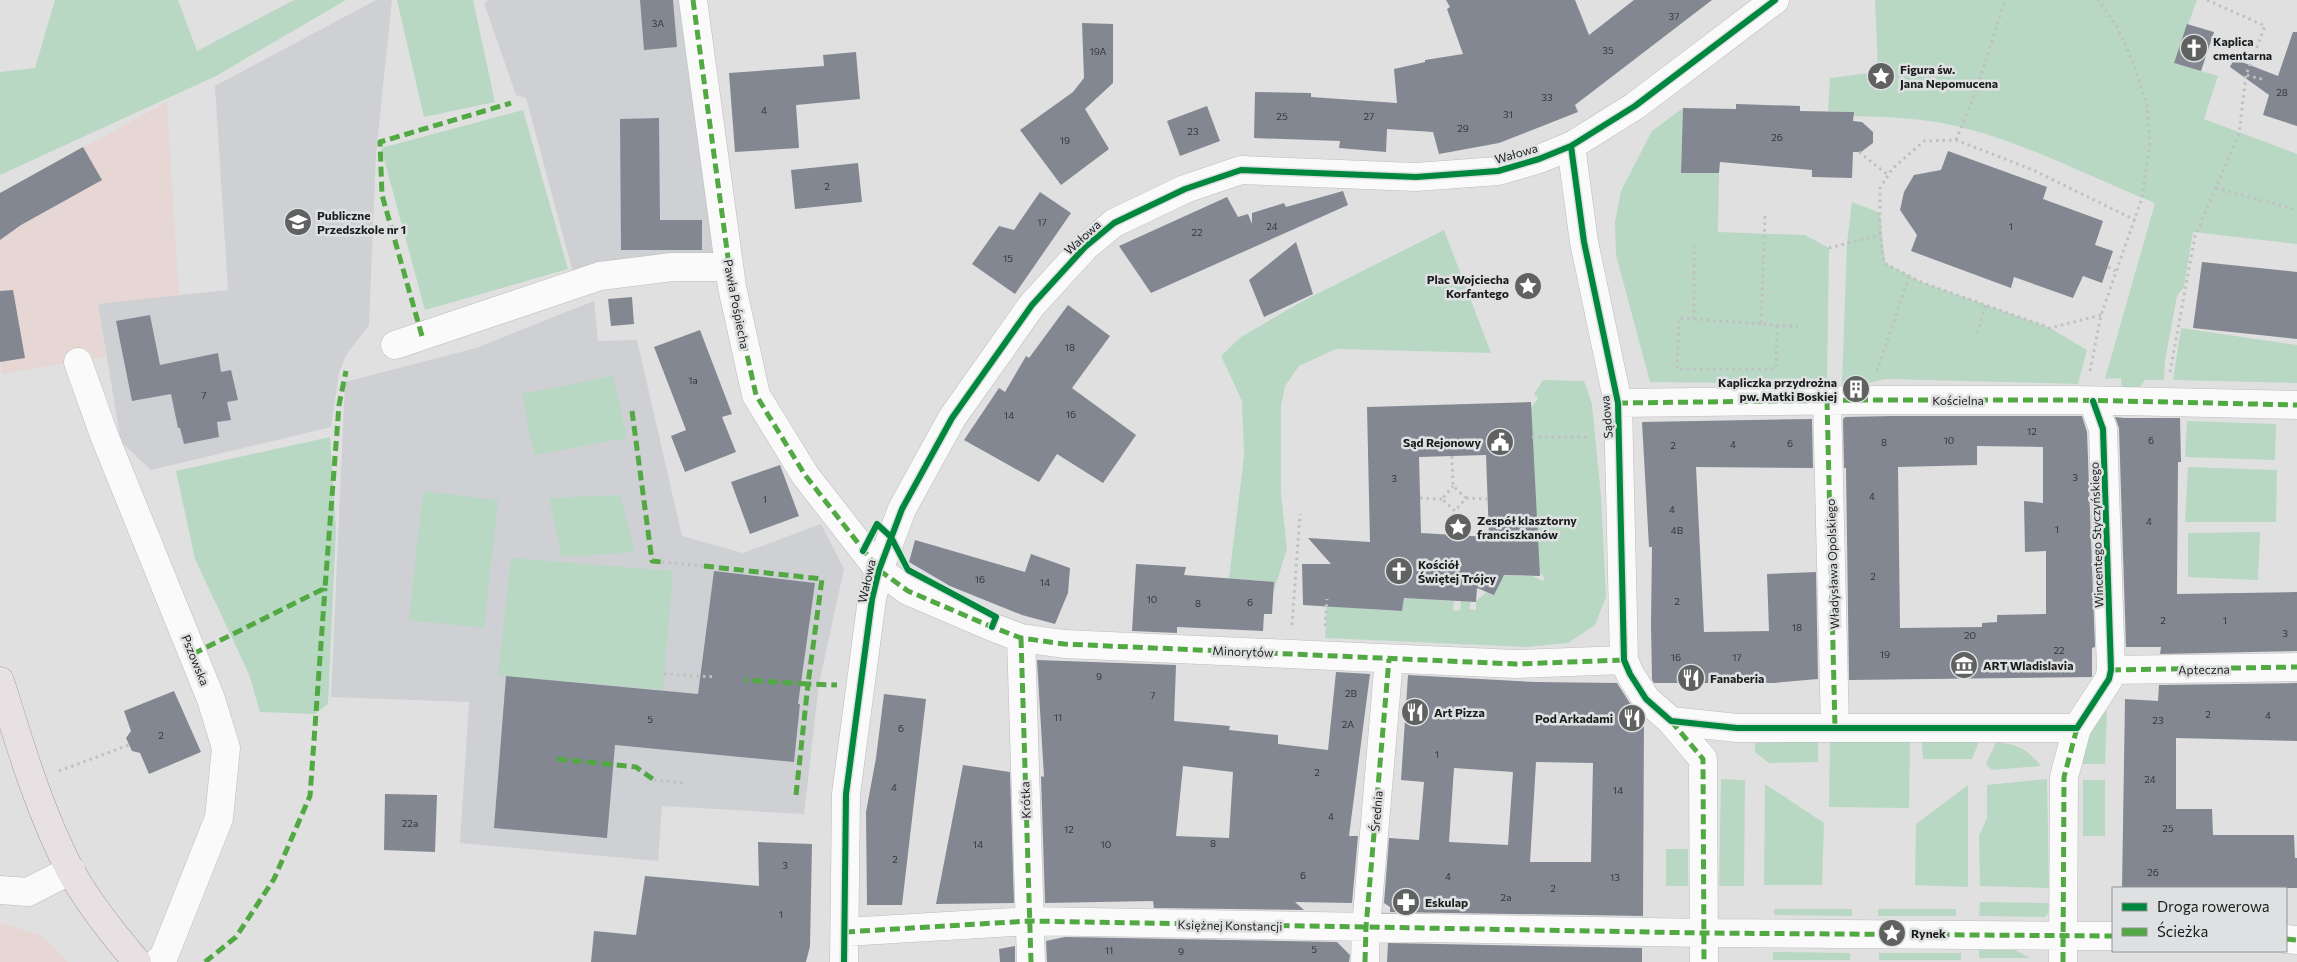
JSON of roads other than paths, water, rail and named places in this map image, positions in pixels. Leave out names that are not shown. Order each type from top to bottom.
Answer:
[{"type":"main road","points":[[0,681],[30,780],[71,870],[115,935],[137,962]]},
{"type":"street","name":"Pawła Pośpiecha","points":[[694,0],[729,267],[756,395],[805,475],[878,570]]},
{"type":"street","name":"Wałowa","points":[[845,932],[846,794],[872,599],[878,570],[917,477],[952,418],[974,384],[1032,305],[1085,247],[1114,223],[1185,190],[1241,170],[1416,177],[1498,170],[1571,146],[1634,106],[1770,1]]},
{"type":"street","name":"Sądowa","points":[[1571,146],[1584,242],[1618,403],[1624,660]]},
{"type":"street","points":[[396,345],[600,276],[672,267],[729,267]]},
{"type":"street","name":"Pszowska","points":[[78,362],[104,435],[212,699],[226,748],[219,818],[164,956],[158,962]]},
{"type":"street","name":"Kościelna","points":[[1618,403],[1827,400],[2091,390],[2297,405]]},
{"type":"street","name":"Wincentego Styczyńskiego","points":[[2091,390],[2104,429],[2111,670]]},
{"type":"street","name":"Władysława Opolskiego","points":[[1827,400],[1835,728]]},
{"type":"street","name":"Minorytów","points":[[878,570],[908,591],[1021,638],[1064,644],[1289,653],[1389,660],[1516,664],[1624,660]]},
{"type":"street","name":"Krótka","points":[[1021,638],[1031,962]]},
{"type":"street","name":"Średnia","points":[[1365,962],[1366,927],[1389,660]]},
{"type":"street","points":[[1624,660],[1630,674],[1646,699],[1671,721],[1703,759],[1704,962]]},
{"type":"street","name":"Apteczna","points":[[2111,670],[2297,667]]},
{"type":"street","points":[[2063,949],[2064,776],[2077,728],[2109,679],[2111,670]]},
{"type":"street","points":[[1671,721],[1737,728],[2077,728]]},
{"type":"street","points":[[0,890],[28,892],[71,870]]},
{"type":"street","name":"Księżnej Konstancji","points":[[845,932],[1029,921],[1703,933]]},
{"type":"street","points":[[844,962],[845,932]]},
{"type":"street","points":[[1703,933],[2063,949],[2112,936]]},
{"type":"place","name":"Kaplica cmentarna","points":[[2194,48]]},
{"type":"place","name":"Figura św. Jana Nepomucena","points":[[1881,76]]},
{"type":"place","name":"Publiczne Przedszkole nr 1","points":[[298,222]]},
{"type":"place","name":"Plac Wojciecha Korfantego","points":[[1528,286]]},
{"type":"place","name":"Kapliczka przydrożna pw. Matki Boskiej","points":[[1856,389]]},
{"type":"place","name":"Sąd Rejonowy","points":[[1500,442]]},
{"type":"place","name":"Zespół klasztorny franciszkanów","points":[[1458,527]]},
{"type":"place","name":"Kościół Świętej Trójcy","points":[[1399,571]]},
{"type":"place","name":"ART Wladislavia","points":[[1964,665]]},
{"type":"place","name":"Fanaberia","points":[[1691,678]]},
{"type":"place","name":"Art Pizza","points":[[1415,712]]},
{"type":"place","name":"Pod Arkadami","points":[[1632,718]]},
{"type":"place","name":"Eskulap","points":[[1406,902]]},
{"type":"place","name":"Rynek","points":[[1892,933]]}]
